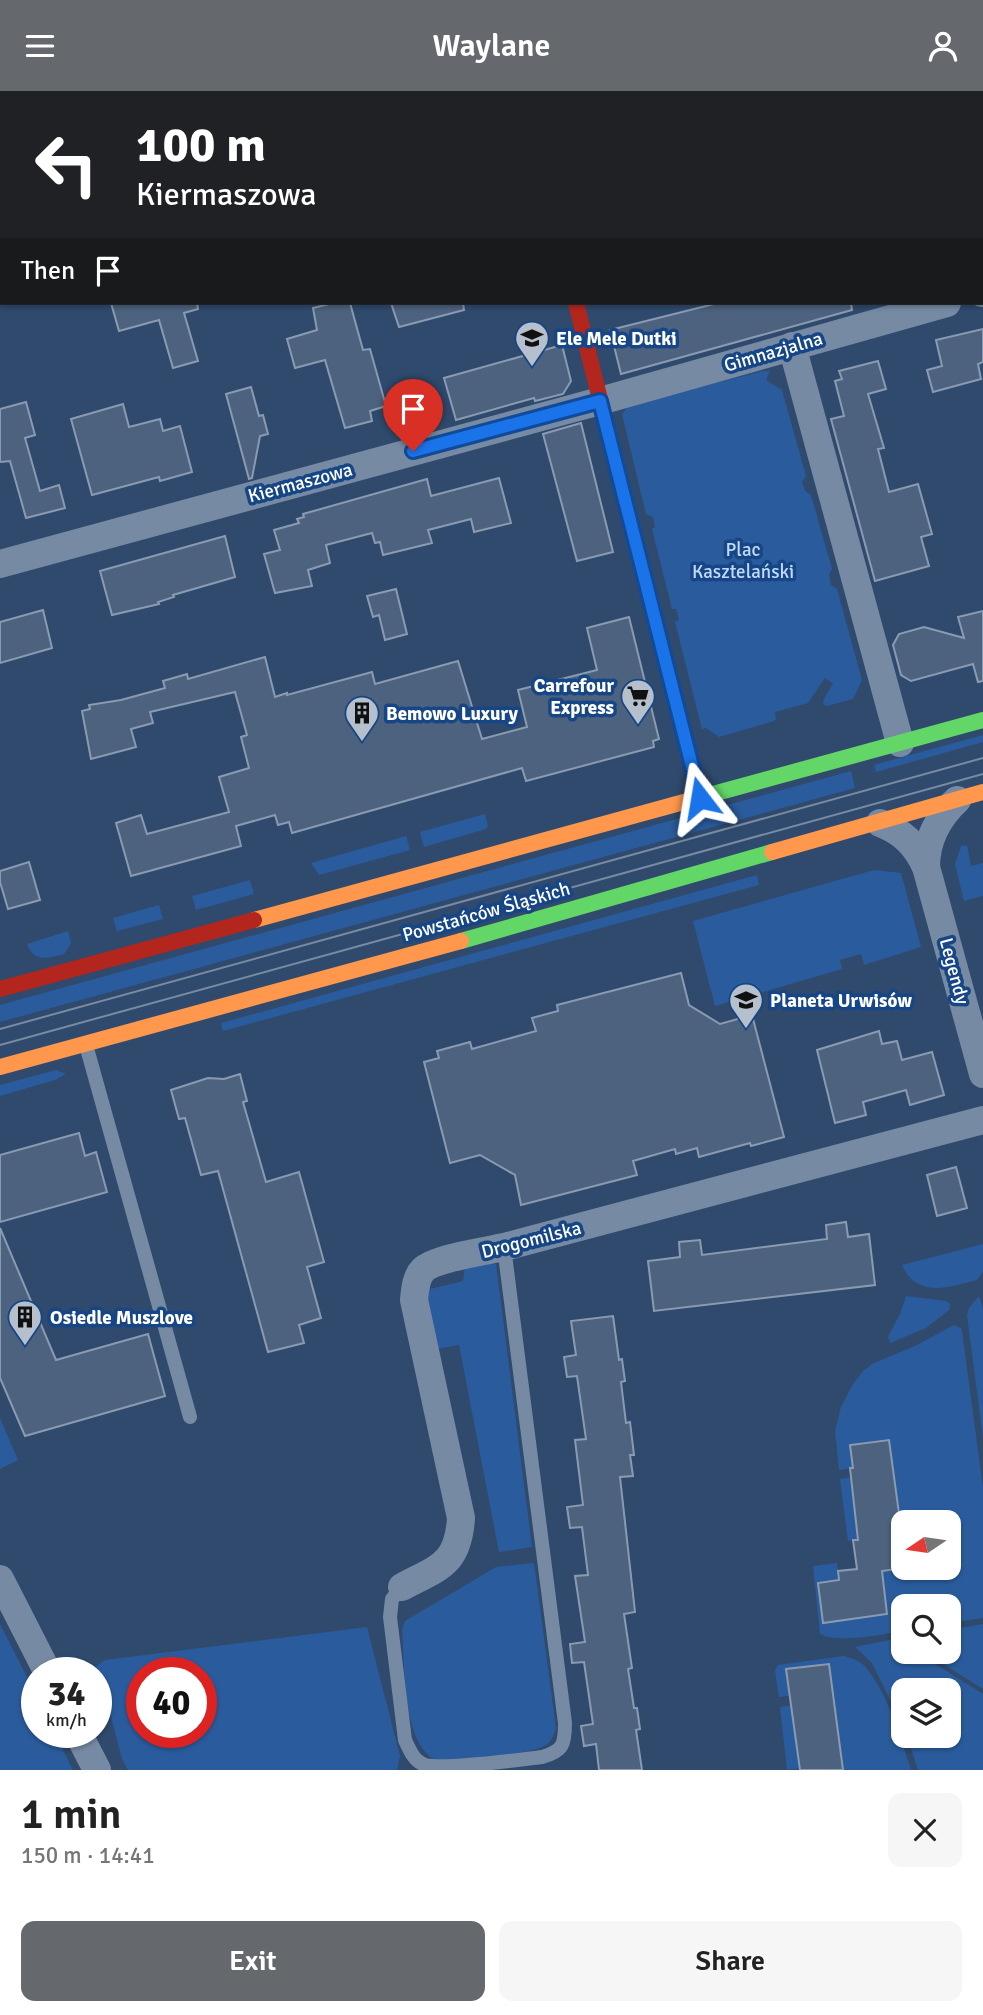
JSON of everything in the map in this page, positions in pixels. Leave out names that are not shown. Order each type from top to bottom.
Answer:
[{"type":"main road","points":[[576,305],[700,798]]},
{"type":"main road","points":[[0,989],[983,720]]},
{"type":"main road","name":"Powstańców Śląskich","points":[[0,1067],[970,796]]},
{"type":"street","name":"Gimnazjalna","points":[[600,401],[940,305]]},
{"type":"street","points":[[792,346],[900,743]]},
{"type":"street","name":"Kiermaszowa","points":[[0,564],[600,401]]},
{"type":"street","name":"Legendy","points":[[926,867],[929,846],[939,821],[970,796]]},
{"type":"street","name":"Legendy","points":[[880,823],[908,838],[926,867],[983,1074]]},
{"type":"street","name":"Drogomilska","points":[[401,1587],[452,1556],[460,1540],[461,1518],[414,1300],[416,1283],[424,1269],[447,1260],[983,1120]]},
{"type":"street","points":[[0,1579],[40,1657]]},
{"type":"street","points":[[86,1748],[97,1770]]},
{"type":"lane","points":[[85,1044],[190,1417]]},
{"type":"lane","points":[[401,1587],[392,1599],[390,1617],[405,1740],[412,1756],[423,1765],[440,1768],[542,1757],[556,1753],[565,1741],[565,1723],[504,1247]]},
{"type":"green space","name":"Plac Kasztelański","points":[[770,371],[766,380],[782,390],[806,476],[802,482],[805,491],[811,495],[832,569],[829,574],[831,585],[837,589],[862,680],[853,699],[827,706],[823,701],[833,683],[825,678],[808,703],[775,712],[774,721],[719,737],[706,728],[702,729],[675,622],[679,620],[676,609],[672,609],[652,529],[655,527],[653,517],[646,514],[622,414],[628,406],[643,401]]},
{"type":"green space","points":[[983,735],[983,742],[876,772],[874,765]]},
{"type":"green space","points":[[851,771],[855,788],[0,1022],[0,1005]]},
{"type":"green space","points":[[485,814],[488,826],[486,829],[424,847],[420,832]]},
{"type":"green space","points":[[406,836],[410,850],[319,875],[311,863]]},
{"type":"green space","points":[[967,845],[971,866],[983,863],[983,896],[964,901],[955,864],[961,846]]},
{"type":"green space","points":[[874,870],[901,873],[921,947],[864,965],[861,954],[840,960],[842,969],[715,1006],[693,921]]},
{"type":"green space","points":[[757,875],[759,885],[223,1031],[221,1023]]},
{"type":"green space","points":[[250,880],[254,894],[196,910],[192,896]]},
{"type":"green space","points":[[159,905],[163,919],[117,931],[113,918]]},
{"type":"green space","points":[[68,931],[71,943],[64,954],[48,958],[38,957],[27,944]]},
{"type":"green space","points":[[56,1070],[66,1074],[55,1080],[0,1096],[0,1085]]},
{"type":"green space","points":[[983,1244],[983,1271],[977,1280],[967,1283],[925,1287],[908,1276],[902,1265]]},
{"type":"green space","points":[[466,1260],[496,1264],[532,1547],[499,1552],[459,1345],[436,1349],[426,1290],[463,1281]]},
{"type":"green space","points":[[906,1296],[946,1301],[950,1304],[949,1310],[926,1328],[890,1343],[888,1337]]},
{"type":"green space","points":[[978,1297],[983,1310],[983,1438],[967,1315]]},
{"type":"green space","points":[[954,1325],[961,1328],[983,1488],[983,1618],[961,1621],[961,1594],[891,1594],[891,1633],[849,1638],[828,1637],[820,1634],[813,1566],[837,1563],[839,1580],[818,1583],[824,1623],[887,1614],[882,1571],[891,1570],[891,1580],[961,1580],[961,1510],[899,1510],[889,1440],[850,1445],[853,1468],[839,1470],[835,1431],[841,1407],[853,1384],[872,1364],[917,1345]]},
{"type":"green space","points":[[0,1418],[18,1460],[0,1469]]},
{"type":"green space","points":[[854,1477],[855,1508],[862,1539],[848,1541],[840,1479]]},
{"type":"green space","points":[[534,1563],[556,1728],[553,1736],[544,1746],[524,1752],[438,1761],[426,1752],[417,1739],[411,1722],[407,1703],[402,1630],[405,1621],[496,1567]]},
{"type":"green space","points":[[0,1624],[21,1665],[21,1748],[62,1748],[73,1770],[0,1770]]},
{"type":"green space","points":[[983,1624],[983,1689],[943,1664],[961,1664],[961,1628]]},
{"type":"green space","points":[[367,1627],[400,1756],[397,1770],[128,1770],[122,1759],[112,1721],[112,1659],[126,1657],[126,1748],[217,1748],[217,1657],[129,1657]]},
{"type":"green space","points":[[891,1640],[891,1664],[935,1664],[957,1678],[891,1678],[891,1702],[872,1663],[855,1647]]},
{"type":"green space","points":[[843,1656],[865,1666],[882,1692],[891,1712],[891,1748],[904,1748],[911,1770],[843,1770],[793,1695],[779,1697],[775,1671],[778,1665]]},
{"type":"green space","points":[[961,1680],[983,1694],[983,1770],[918,1770],[911,1748],[961,1748]]},
{"type":"green space","points":[[794,1705],[795,1737],[802,1768],[787,1770],[780,1707]]},
{"type":"building","points":[[112,305],[197,305],[198,309],[184,313],[198,361],[173,368],[159,320],[119,331]]},
{"type":"building","points":[[351,305],[363,350],[370,349],[386,406],[370,411],[372,421],[345,428],[325,360],[295,368],[287,339],[317,330],[313,308]]},
{"type":"building","points":[[392,305],[463,305],[464,310],[399,327]]},
{"type":"building","points":[[710,305],[851,305],[852,310],[621,374],[610,330]]},
{"type":"building","points":[[983,329],[983,362],[978,364],[981,379],[933,392],[927,370],[942,366],[936,340]]},
{"type":"building","points":[[562,345],[571,381],[563,394],[535,401],[534,398],[456,420],[444,378]]},
{"type":"building","points":[[878,361],[886,389],[868,394],[884,448],[878,449],[889,492],[918,484],[932,534],[921,537],[929,566],[875,581],[831,419],[844,416],[835,381],[842,379],[839,371]]},
{"type":"building","points":[[251,387],[259,416],[263,415],[268,434],[260,436],[252,478],[249,479],[226,394]]},
{"type":"building","points":[[26,402],[35,435],[25,438],[40,491],[59,485],[65,508],[26,518],[10,461],[0,462],[0,409]]},
{"type":"building","points":[[123,404],[129,427],[160,419],[163,431],[180,426],[192,472],[160,481],[159,477],[92,495],[71,419]]},
{"type":"building","points":[[581,423],[613,552],[577,561],[543,434]]},
{"type":"building","points":[[499,478],[511,523],[474,532],[471,519],[428,530],[432,543],[383,555],[380,542],[375,543],[372,533],[326,545],[330,563],[308,570],[312,586],[275,593],[264,554],[280,550],[274,530],[299,523],[297,519],[304,517],[303,514],[427,479],[431,496]]},
{"type":"building","points":[[225,536],[235,577],[173,595],[174,597],[158,602],[159,604],[112,615],[100,571]]},
{"type":"building","points":[[396,589],[407,634],[385,640],[379,615],[373,617],[367,596]]},
{"type":"building","points":[[43,610],[52,648],[0,663],[0,622]]},
{"type":"building","points":[[983,611],[983,681],[978,682],[973,664],[911,681],[901,675],[893,645],[899,634],[924,627],[964,638],[958,617]]},
{"type":"building","points":[[629,617],[659,739],[653,741],[654,747],[526,781],[522,768],[292,833],[289,822],[278,825],[275,815],[236,826],[241,846],[131,876],[116,823],[141,815],[147,834],[229,812],[219,777],[249,768],[241,737],[247,735],[235,692],[150,712],[153,723],[131,729],[136,747],[91,759],[82,711],[90,709],[89,705],[121,700],[165,688],[163,681],[187,674],[188,679],[265,657],[275,697],[372,672],[375,684],[458,661],[482,739],[527,727],[518,690],[597,670],[587,628]]},
{"type":"building","points":[[29,862],[40,900],[8,909],[0,882],[0,871]]},
{"type":"building","points":[[681,973],[689,1005],[720,1024],[752,1015],[784,1137],[699,1157],[697,1148],[676,1154],[675,1149],[633,1161],[637,1175],[521,1205],[515,1175],[480,1155],[450,1163],[424,1062],[439,1058],[437,1051],[470,1042],[472,1049],[536,1031],[532,1018],[558,1011],[557,1005]]},
{"type":"building","points":[[879,1031],[882,1044],[897,1041],[902,1060],[932,1052],[944,1095],[910,1105],[906,1090],[863,1102],[866,1115],[835,1123],[817,1050]]},
{"type":"building","points":[[240,1074],[247,1101],[243,1102],[266,1182],[299,1172],[324,1262],[307,1267],[321,1318],[299,1325],[304,1343],[268,1352],[218,1171],[201,1175],[185,1118],[179,1119],[171,1090],[208,1078],[224,1079]]},
{"type":"building","points":[[79,1133],[85,1156],[96,1152],[107,1192],[0,1222],[0,1155]]},
{"type":"building","points":[[956,1167],[967,1208],[937,1216],[927,1175]]},
{"type":"building","points":[[846,1222],[848,1237],[869,1234],[875,1285],[654,1311],[648,1261],[680,1257],[679,1242],[700,1240],[702,1255],[827,1239],[826,1225]]},
{"type":"building","name":"Osiedle Muszlove","points":[[0,1228],[56,1360],[148,1334],[165,1396],[25,1436],[0,1378]]},
{"type":"building","points":[[613,1316],[625,1381],[621,1382],[626,1423],[630,1422],[634,1455],[630,1455],[633,1476],[620,1477],[635,1612],[624,1614],[632,1668],[628,1669],[640,1729],[636,1730],[642,1770],[599,1770],[596,1744],[584,1746],[581,1726],[593,1724],[584,1662],[572,1663],[570,1644],[585,1642],[575,1576],[588,1575],[582,1527],[570,1528],[567,1507],[583,1505],[575,1440],[586,1439],[577,1376],[567,1377],[564,1357],[576,1355],[571,1321]]},
{"type":"building","points":[[889,1440],[899,1510],[891,1510],[891,1570],[882,1571],[887,1614],[823,1623],[818,1583],[839,1580],[838,1571],[857,1569],[853,1540],[858,1540],[850,1445]]},
{"type":"building","points":[[829,1664],[843,1770],[800,1770],[786,1669]]},
{"type":"tram line","points":[[0,1029],[983,758]]},
{"type":"tram line","points":[[0,1045],[983,774]]},
{"type":"traffic: fast","points":[[641,564],[700,798]]},
{"type":"traffic: fast","points":[[702,797],[983,720]]},
{"type":"traffic: fast","points":[[461,941],[772,852]]},
{"type":"traffic: slow","points":[[772,852],[983,792]]},
{"type":"traffic: slow","points":[[254,920],[702,797]]},
{"type":"traffic: slow","points":[[0,1067],[461,941]]},
{"type":"traffic: jam","points":[[576,305],[641,564]]},
{"type":"traffic: jam","points":[[0,989],[254,920]]},
{"type":"place","name":"Ele Mele Dutki","points":[[532,368]]},
{"type":"place","name":"Carrefour Express","points":[[638,726]]},
{"type":"place","name":"Bemowo Luxury","points":[[362,743]]},
{"type":"place","name":"Planeta Urwisów","points":[[746,1030]]},
{"type":"place","name":"Osiedle Muszlove","points":[[25,1347]]},
{"type":"route","points":[[413,451],[600,401],[700,798]]}]
